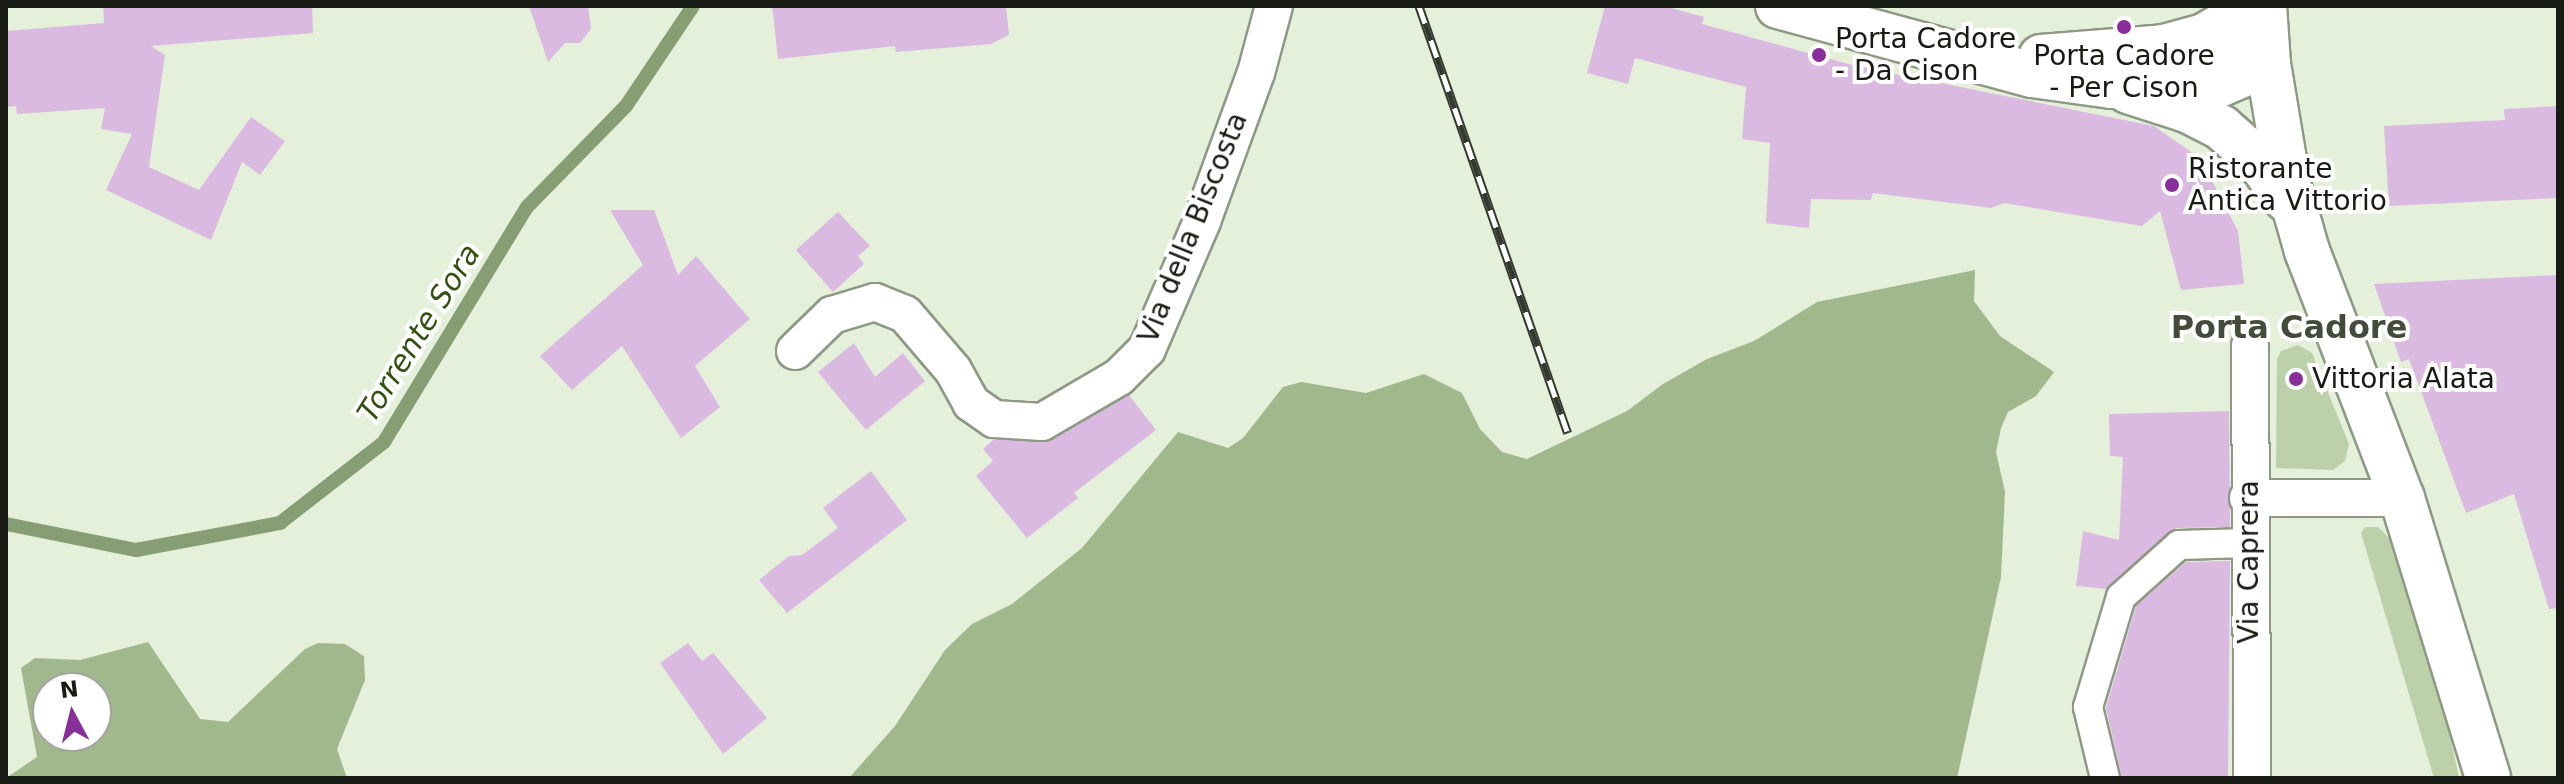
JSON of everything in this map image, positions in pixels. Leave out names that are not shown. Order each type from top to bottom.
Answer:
[{"type":"street","name":"Via della Biscosta","points":[[795,351],[832,315],[875,302],[905,314],[953,370],[971,403],[994,419],[1042,422],[1119,377],[1147,349],[1202,221],[1256,73],[1274,6]]},
{"type":"street","points":[[1778,6],[2032,75],[2111,86],[2221,84],[2268,64]]},
{"type":"street","points":[[1943,49],[2058,58],[2164,47],[2204,36],[2228,22],[2242,6]]},
{"type":"street","points":[[2264,6],[2275,124],[2297,215],[2402,498],[2488,778]]},
{"type":"street","points":[[2164,47],[2222,51],[2268,64]]},
{"type":"street","points":[[2111,86],[2187,110],[2222,128],[2258,160],[2297,215]]},
{"type":"street","name":"Via Caprera","points":[[2250,346],[2248,543],[2252,778]]},
{"type":"street","points":[[2248,498],[2402,498]]},
{"type":"street","points":[[2105,778],[2088,707],[2121,597],[2179,545],[2248,543]]},
{"type":"green space","points":[[1975,270],[1974,301],[2000,336],[2054,372],[2036,396],[2008,412],[2001,428],[1996,452],[2005,492],[2001,577],[1957,778],[849,778],[895,726],[945,650],[972,624],[1012,604],[1082,548],[1178,432],[1228,448],[1243,438],[1283,387],[1301,382],[1366,393],[1424,374],[1462,393],[1480,429],[1502,452],[1527,459],[1627,411],[1663,384],[1707,359],[1754,341],[1817,302]]},
{"type":"green space","points":[[2298,345],[2312,353],[2349,444],[2345,461],[2333,470],[2276,468],[2277,359],[2281,351]]},
{"type":"green space","points":[[2365,527],[2378,527],[2389,538],[2440,687],[2459,778],[2434,778],[2361,533]]},
{"type":"green space","points":[[148,642],[200,719],[228,722],[305,649],[318,643],[345,644],[364,656],[365,680],[337,749],[347,778],[6,778],[37,757],[36,752],[112,752],[112,672],[32,672],[32,729],[21,668],[35,658],[80,660]]},
{"type":"building","points":[[103,6],[312,6],[313,33],[151,46],[165,55],[149,167],[199,190],[251,117],[285,141],[260,175],[242,162],[211,240],[106,190],[132,134],[101,129],[105,108],[17,114],[16,106],[6,107],[6,31],[104,23]]},
{"type":"building","points":[[529,6],[588,6],[591,29],[580,43],[565,43],[548,62]]},
{"type":"building","points":[[772,6],[1006,6],[1009,35],[991,44],[896,52],[895,46],[778,59]]},
{"type":"building","points":[[1605,6],[1664,6],[1704,17],[1702,24],[1856,66],[2154,126],[2200,158],[2238,231],[2244,284],[2181,290],[2160,211],[2142,226],[2004,203],[1991,208],[1873,193],[1871,200],[1811,199],[1809,228],[1766,223],[1770,143],[1742,139],[1746,87],[1635,58],[1628,84],[1587,73]]},
{"type":"building","points":[[2558,106],[2558,198],[2389,206],[2384,126],[2505,120],[2504,109]]},
{"type":"building","points":[[610,210],[654,210],[678,275],[696,256],[750,319],[695,366],[720,407],[681,438],[622,346],[572,390],[540,356],[643,265]]},
{"type":"building","points":[[838,212],[870,246],[858,256],[864,264],[833,292],[796,250]]},
{"type":"building","points":[[2558,275],[2558,608],[2549,609],[2514,494],[2466,513],[2409,359],[2401,362],[2374,284]]},
{"type":"building","points":[[854,343],[875,377],[903,353],[925,381],[866,430],[818,372]]},
{"type":"building","points":[[1129,395],[1156,430],[1074,493],[1078,498],[1027,538],[976,476],[993,461],[983,449],[993,440],[1052,440]]},
{"type":"building","points":[[2229,411],[2230,527],[2177,528],[2107,589],[2076,586],[2083,531],[2119,540],[2123,457],[2110,456],[2109,414]]},
{"type":"building","points":[[871,471],[907,520],[787,613],[759,580],[789,556],[802,555],[838,528],[823,508]]},
{"type":"building","points":[[2230,561],[2228,778],[2122,778],[2106,708],[2136,606],[2186,562]]},
{"type":"building","points":[[688,643],[702,661],[713,653],[767,718],[723,754],[660,663]]},
{"type":"waterway","name":"Torrente Sora","points":[[6,524],[136,550],[280,523],[384,442],[527,207],[626,106],[693,6]]},
{"type":"railway","points":[[1419,6],[1568,433]]},
{"type":"place","name":"Porta Cadore - Per Cison","points":[[2124,27]]},
{"type":"place","name":"Porta Cadore - Da Cison","points":[[1819,55]]},
{"type":"place","name":"Ristorante Antica Vittorio","points":[[2172,185]]},
{"type":"place","name":"Vittoria Alata","points":[[2296,379]]},
{"type":"district","name":"Porta Cadore","points":[[2289,327]]}]
